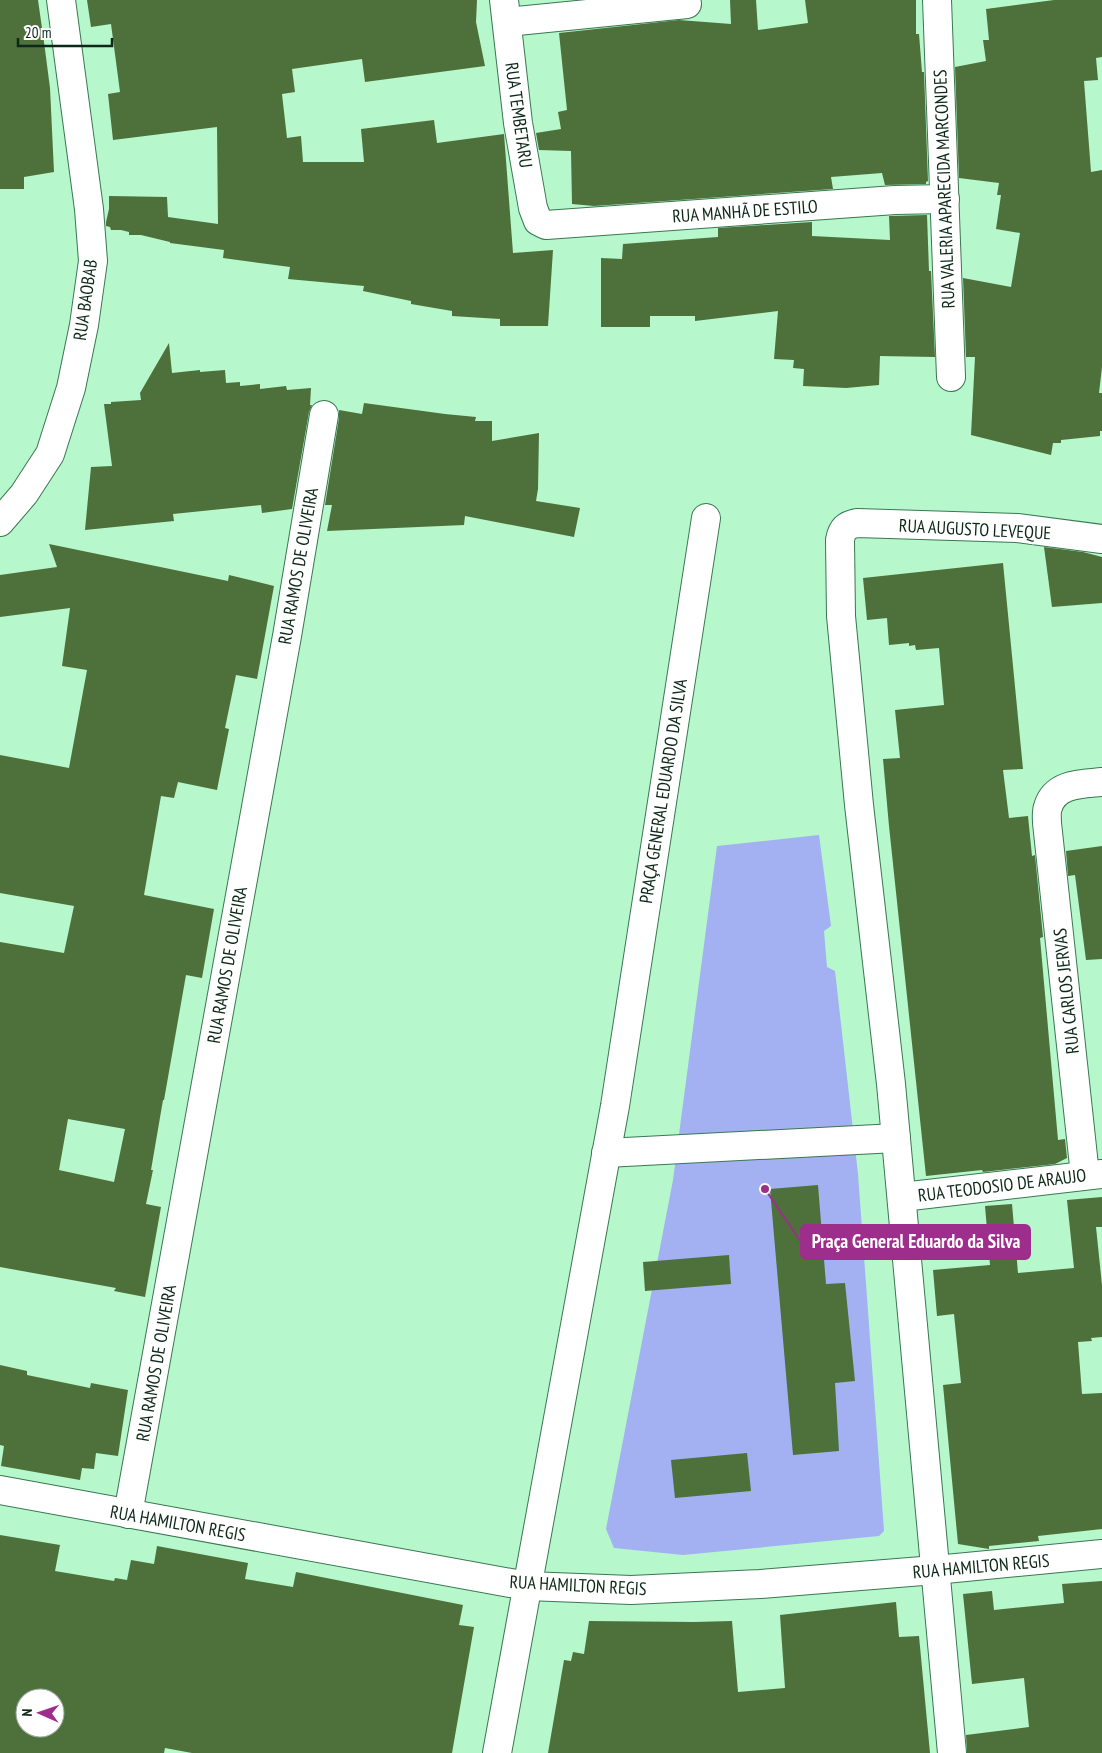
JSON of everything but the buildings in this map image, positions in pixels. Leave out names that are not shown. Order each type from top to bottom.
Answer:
[{"type":"street","name":"RUA BAOBAB","points":[[0,522],[24,494],[50,454],[71,388],[84,325],[93,261],[89,209],[61,0]]},
{"type":"street","name":"RUA VALERIA APARECIDA MARCONDES","points":[[937,0],[952,377]]},
{"type":"street","points":[[505,11],[687,4]]},
{"type":"street","name":"RUA TEMBETARU","points":[[505,11],[518,123],[532,208],[538,221],[546,225]]},
{"type":"street","name":"RUA MANHÃ DE ESTILO","points":[[546,225],[886,200],[945,199]]},
{"type":"street","name":"RUA RAMOS DE OLIVEIRA","points":[[128,1514],[287,636],[324,415]]},
{"type":"street","name":"PRAÇA GENERAL EDUARDO DA SILVA","points":[[497,1753],[606,1153],[706,518]]},
{"type":"street","name":"RUA AUGUSTO LEVEQUE","points":[[896,1138],[859,805],[841,616],[840,540],[842,529],[848,524],[857,523],[1017,528],[1102,539]]},
{"type":"street","name":"RUA CARLOS JERVAS","points":[[1094,1174],[1047,823],[1047,808],[1052,798],[1069,785],[1102,782]]},
{"type":"street","points":[[606,1153],[896,1138],[952,1753]]},
{"type":"street","name":"RUA TEODOSIO DE ARAUJO","points":[[902,1197],[1094,1174]]},
{"type":"street","name":"RUA HAMILTON REGIS","points":[[0,1490],[527,1586],[631,1590],[760,1584],[1102,1554]]},
{"type":"shaded area","points":[[819,835],[831,926],[824,931],[827,967],[835,971],[858,1174],[884,1531],[879,1536],[683,1555],[614,1548],[606,1529],[673,1180],[717,846]]},
{"type":"place","name":"Praça General Eduardo da Silva","points":[[765,1189]]}]
